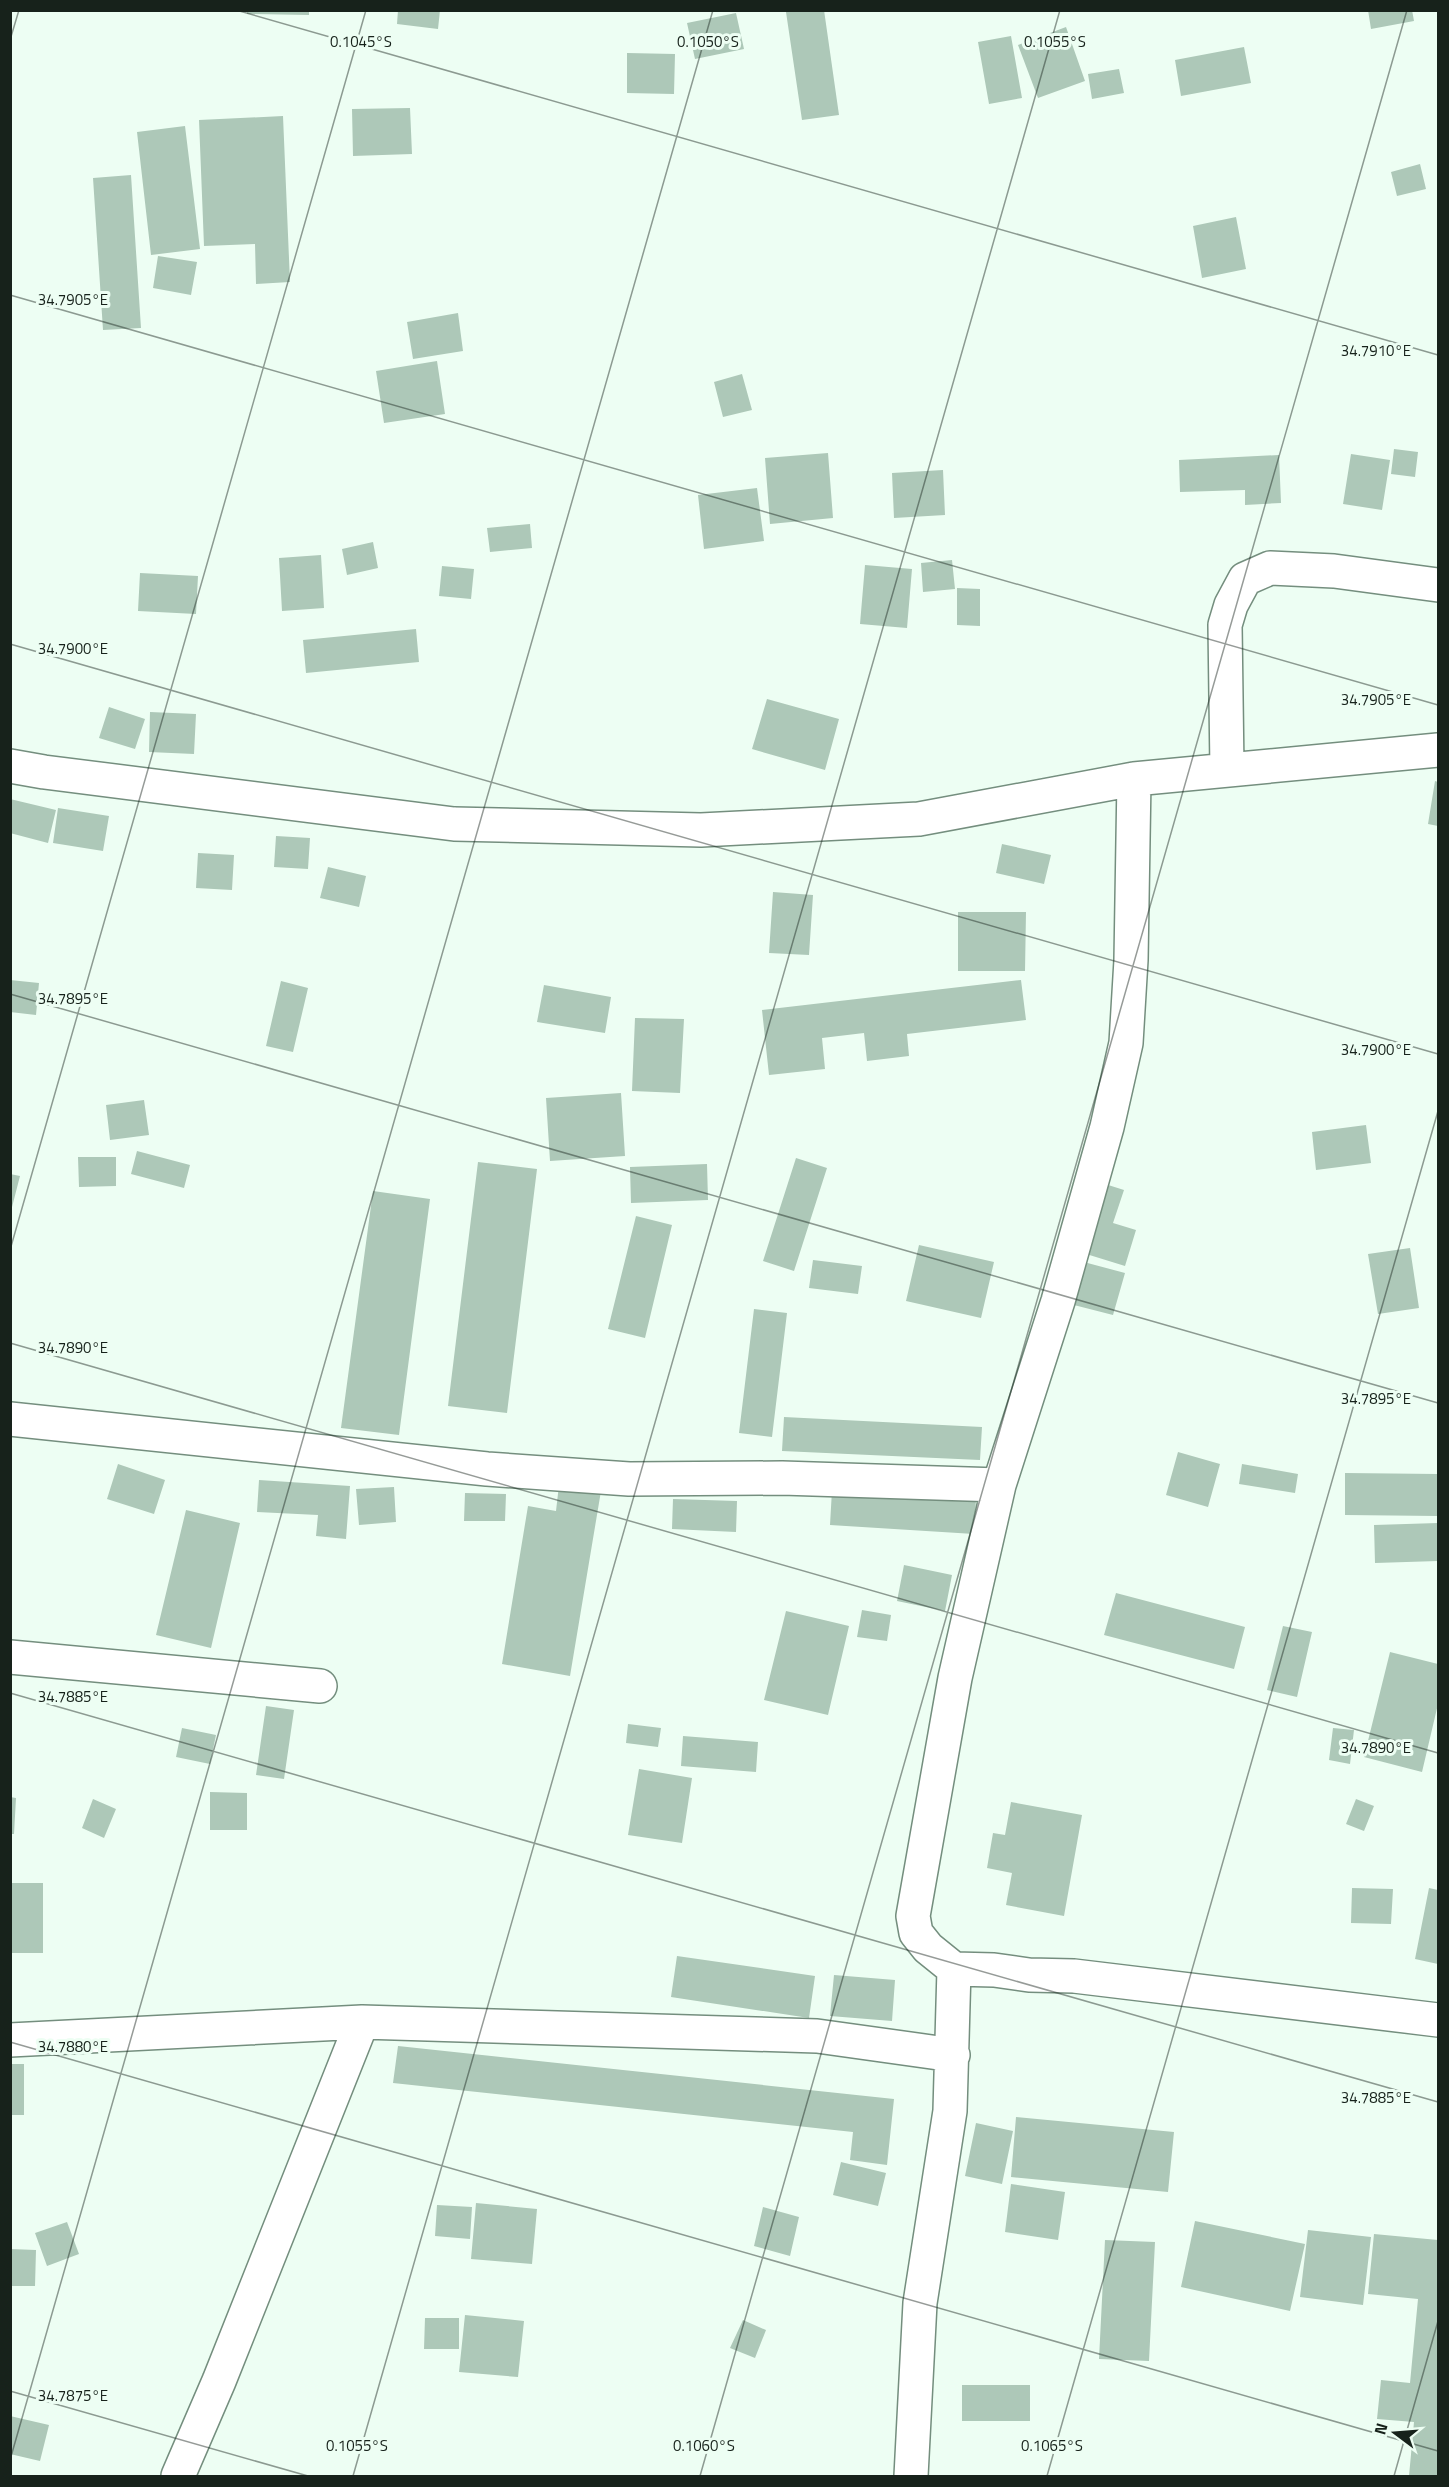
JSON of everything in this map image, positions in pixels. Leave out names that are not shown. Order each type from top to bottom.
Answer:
[{"type":"street","points":[[1227,770],[1225,625],[1231,604],[1245,579],[1270,568],[1334,571],[1438,585]]},
{"type":"street","points":[[10,766],[454,824],[701,830],[919,819],[1134,779],[1438,750]]},
{"type":"street","points":[[1134,779],[1131,960],[1126,1043],[1107,1127],[1058,1301],[999,1485],[955,1678],[914,1916],[916,1933],[928,1948],[954,1969],[1074,1976],[1438,2020]]},
{"type":"street","points":[[10,1419],[499,1470],[629,1479],[782,1479],[999,1485]]},
{"type":"street","points":[[10,1657],[320,1686]]},
{"type":"street","points":[[911,2476],[920,2303],[950,2111],[954,1969]]},
{"type":"street","points":[[10,2040],[362,2022],[817,2036],[953,2055]]},
{"type":"street","points":[[177,2476],[219,2381],[362,2022]]},
{"type":"building","points":[[247,10],[309,10],[309,15],[247,14]]},
{"type":"building","points":[[398,10],[440,10],[438,29],[397,24]]},
{"type":"building","points":[[824,10],[839,115],[802,120],[786,12]]},
{"type":"building","points":[[1368,10],[1412,10],[1414,21],[1371,29]]},
{"type":"building","points":[[736,13],[744,49],[695,59],[687,23]]},
{"type":"building","points":[[1066,27],[1085,81],[1038,98],[1018,45]]},
{"type":"building","points":[[1011,36],[1022,98],[989,104],[978,42]]},
{"type":"building","points":[[1244,47],[1251,83],[1181,96],[1175,60]]},
{"type":"building","points":[[627,53],[675,54],[674,94],[627,93]]},
{"type":"building","points":[[1119,69],[1124,93],[1092,99],[1088,74]]},
{"type":"building","points":[[410,108],[412,154],[353,156],[352,109]]},
{"type":"building","points":[[283,116],[290,282],[256,284],[255,244],[204,246],[199,120]]},
{"type":"building","points":[[185,126],[200,249],[151,255],[137,132]]},
{"type":"building","points":[[1420,164],[1426,189],[1397,196],[1391,172]]},
{"type":"building","points":[[131,175],[141,328],[103,330],[93,178]]},
{"type":"building","points":[[1236,217],[1246,269],[1202,278],[1193,226]]},
{"type":"building","points":[[158,256],[197,262],[191,295],[153,288]]},
{"type":"building","points":[[458,313],[463,351],[413,359],[407,322]]},
{"type":"building","points":[[437,361],[445,414],[384,423],[376,371]]},
{"type":"building","points":[[742,374],[752,410],[723,417],[714,382]]},
{"type":"building","points":[[1394,449],[1418,452],[1415,477],[1391,474]]},
{"type":"building","points":[[828,453],[833,518],[770,524],[765,458]]},
{"type":"building","points":[[1351,454],[1390,460],[1382,510],[1343,504]]},
{"type":"building","points":[[1279,455],[1281,503],[1245,505],[1245,490],[1180,492],[1179,460]]},
{"type":"building","points":[[943,470],[945,515],[894,518],[892,473]]},
{"type":"building","points":[[757,488],[764,541],[704,549],[698,495]]},
{"type":"building","points":[[530,524],[532,548],[490,552],[487,528]]},
{"type":"building","points":[[373,542],[378,568],[347,575],[342,549]]},
{"type":"building","points":[[321,555],[324,608],[282,611],[279,558]]},
{"type":"building","points":[[952,560],[955,589],[923,592],[921,563]]},
{"type":"building","points":[[865,565],[912,569],[907,628],[860,624]]},
{"type":"building","points":[[442,566],[474,569],[471,599],[439,596]]},
{"type":"building","points":[[140,573],[198,576],[196,614],[138,611]]},
{"type":"building","points":[[957,588],[980,589],[980,626],[957,625]]},
{"type":"building","points":[[416,629],[419,662],[306,673],[303,640]]},
{"type":"building","points":[[767,699],[839,719],[825,770],[752,749]]},
{"type":"building","points":[[109,707],[145,719],[135,749],[99,738]]},
{"type":"building","points":[[150,712],[196,714],[194,754],[149,752]]},
{"type":"building","points":[[1435,781],[1438,782],[1438,826],[1428,824]]},
{"type":"building","points":[[10,799],[56,810],[48,843],[10,833]]},
{"type":"building","points":[[58,808],[109,816],[103,851],[53,843]]},
{"type":"building","points":[[276,836],[310,838],[308,869],[274,867]]},
{"type":"building","points":[[1002,844],[1051,855],[1044,884],[996,873]]},
{"type":"building","points":[[198,853],[234,855],[232,890],[196,888]]},
{"type":"building","points":[[328,867],[366,876],[359,907],[320,898]]},
{"type":"building","points":[[773,892],[813,895],[809,955],[769,953]]},
{"type":"building","points":[[958,912],[1026,912],[1025,971],[958,971]]},
{"type":"building","points":[[10,980],[39,983],[36,1015],[10,1012]]},
{"type":"building","points":[[1021,980],[1026,1020],[907,1034],[909,1056],[867,1061],[864,1033],[822,1038],[825,1069],[769,1075],[762,1010]]},
{"type":"building","points":[[281,981],[308,988],[293,1052],[266,1046]]},
{"type":"building","points":[[544,985],[611,997],[605,1033],[537,1022]]},
{"type":"building","points":[[635,1018],[684,1019],[680,1093],[632,1091]]},
{"type":"building","points":[[621,1093],[625,1156],[550,1161],[546,1098]]},
{"type":"building","points":[[144,1100],[149,1135],[110,1140],[106,1105]]},
{"type":"building","points":[[1366,1125],[1371,1163],[1316,1170],[1312,1132]]},
{"type":"building","points":[[137,1151],[190,1165],[184,1188],[131,1174]]},
{"type":"building","points":[[78,1157],[116,1157],[116,1186],[79,1187]]},
{"type":"building","points":[[796,1158],[827,1168],[794,1271],[763,1261]]},
{"type":"building","points":[[478,1162],[537,1169],[507,1413],[448,1406]]},
{"type":"building","points":[[707,1164],[708,1200],[631,1203],[630,1167]]},
{"type":"building","points":[[10,1174],[20,1176],[11,1211],[10,1211]]},
{"type":"building","points":[[1105,1184],[1124,1190],[1113,1223],[1136,1230],[1125,1266],[1083,1253]]},
{"type":"building","points":[[373,1191],[430,1199],[399,1435],[341,1428]]},
{"type":"building","points":[[636,1216],[672,1225],[645,1338],[608,1329]]},
{"type":"building","points":[[919,1245],[994,1262],[981,1318],[906,1301]]},
{"type":"building","points":[[1410,1248],[1419,1308],[1378,1314],[1368,1254]]},
{"type":"building","points":[[813,1260],[862,1266],[858,1294],[809,1288]]},
{"type":"building","points":[[1080,1261],[1125,1273],[1113,1315],[1070,1304]]},
{"type":"building","points":[[754,1309],[787,1313],[772,1437],[739,1433]]},
{"type":"building","points":[[784,1417],[982,1427],[980,1460],[782,1451]]},
{"type":"building","points":[[1178,1452],[1220,1464],[1208,1507],[1166,1495]]},
{"type":"building","points":[[118,1464],[165,1480],[154,1514],[107,1499]]},
{"type":"building","points":[[1242,1464],[1298,1474],[1295,1493],[1239,1484]]},
{"type":"building","points":[[1345,1473],[1438,1474],[1438,1516],[1345,1515]]},
{"type":"building","points":[[259,1480],[350,1486],[346,1539],[316,1536],[318,1515],[257,1512]]},
{"type":"building","points":[[559,1485],[601,1491],[570,1676],[502,1664],[528,1506],[556,1511]]},
{"type":"building","points":[[394,1487],[396,1522],[359,1525],[356,1489]]},
{"type":"building","points":[[832,1490],[976,1499],[974,1534],[830,1525]]},
{"type":"building","points":[[465,1493],[506,1494],[505,1521],[464,1521]]},
{"type":"building","points":[[673,1499],[737,1501],[736,1532],[672,1529]]},
{"type":"building","points":[[186,1510],[240,1523],[211,1648],[156,1635]]},
{"type":"building","points":[[1438,1523],[1438,1561],[1375,1563],[1374,1525]]},
{"type":"building","points":[[904,1565],[952,1575],[945,1611],[897,1601]]},
{"type":"building","points":[[1116,1593],[1245,1627],[1234,1669],[1104,1635]]},
{"type":"building","points":[[862,1610],[891,1615],[887,1641],[857,1637]]},
{"type":"building","points":[[786,1611],[849,1626],[828,1715],[764,1700]]},
{"type":"building","points":[[1283,1626],[1312,1632],[1297,1697],[1267,1690]]},
{"type":"building","points":[[1390,1652],[1438,1664],[1438,1704],[1422,1772],[1364,1757]]},
{"type":"building","points":[[266,1706],[294,1710],[284,1779],[256,1775]]},
{"type":"building","points":[[628,1724],[661,1728],[658,1747],[626,1743]]},
{"type":"building","points":[[182,1728],[216,1735],[210,1764],[176,1757]]},
{"type":"building","points":[[1333,1728],[1354,1730],[1350,1764],[1329,1760]]},
{"type":"building","points":[[683,1736],[758,1742],[756,1772],[681,1766]]},
{"type":"building","points":[[639,1769],[692,1778],[682,1843],[628,1835]]},
{"type":"building","points":[[210,1792],[247,1793],[247,1830],[210,1830]]},
{"type":"building","points":[[10,1797],[16,1798],[14,1834],[10,1834]]},
{"type":"building","points":[[93,1799],[116,1809],[104,1838],[82,1828]]},
{"type":"building","points":[[1356,1799],[1374,1806],[1364,1831],[1346,1824]]},
{"type":"building","points":[[1011,1802],[1082,1815],[1064,1916],[1006,1905],[1012,1873],[987,1868],[993,1833],[1005,1835]]},
{"type":"building","points":[[10,1883],[43,1883],[43,1953],[10,1953]]},
{"type":"building","points":[[1352,1888],[1393,1889],[1391,1924],[1351,1923]]},
{"type":"building","points":[[1429,1888],[1438,1890],[1438,1964],[1415,1959]]},
{"type":"building","points":[[677,1956],[815,1976],[809,2018],[671,1997]]},
{"type":"building","points":[[834,1975],[895,1980],[892,2021],[830,2016]]},
{"type":"building","points":[[398,2046],[894,2099],[887,2165],[850,2160],[853,2132],[393,2083]]},
{"type":"building","points":[[10,2064],[24,2064],[24,2115],[10,2115]]},
{"type":"building","points":[[1016,2117],[1174,2132],[1168,2192],[1011,2177]]},
{"type":"building","points":[[976,2123],[1013,2131],[1002,2184],[965,2176]]},
{"type":"building","points":[[841,2162],[886,2173],[878,2206],[833,2195]]},
{"type":"building","points":[[1011,2184],[1065,2192],[1058,2240],[1005,2232]]},
{"type":"building","points":[[476,2203],[537,2209],[532,2264],[471,2259]]},
{"type":"building","points":[[437,2205],[472,2207],[470,2239],[435,2236]]},
{"type":"building","points":[[763,2207],[799,2217],[790,2256],[754,2246]]},
{"type":"building","points":[[1195,2221],[1305,2244],[1290,2311],[1181,2287]]},
{"type":"building","points":[[67,2222],[79,2254],[47,2266],[35,2233]]},
{"type":"building","points":[[1308,2230],[1371,2237],[1363,2305],[1300,2297]]},
{"type":"building","points":[[1374,2234],[1438,2240],[1438,2476],[1409,2476],[1414,2422],[1377,2419],[1381,2380],[1410,2383],[1418,2299],[1368,2294]]},
{"type":"building","points":[[1105,2240],[1155,2242],[1149,2361],[1099,2359]]},
{"type":"building","points":[[10,2249],[36,2250],[35,2286],[10,2286]]},
{"type":"building","points":[[465,2315],[524,2321],[518,2377],[459,2372]]},
{"type":"building","points":[[425,2318],[459,2318],[459,2349],[424,2349]]},
{"type":"building","points":[[743,2320],[766,2330],[755,2358],[730,2348]]},
{"type":"building","points":[[962,2385],[1030,2385],[1030,2421],[962,2421]]},
{"type":"building","points":[[10,2416],[49,2425],[40,2461],[10,2454]]}]
